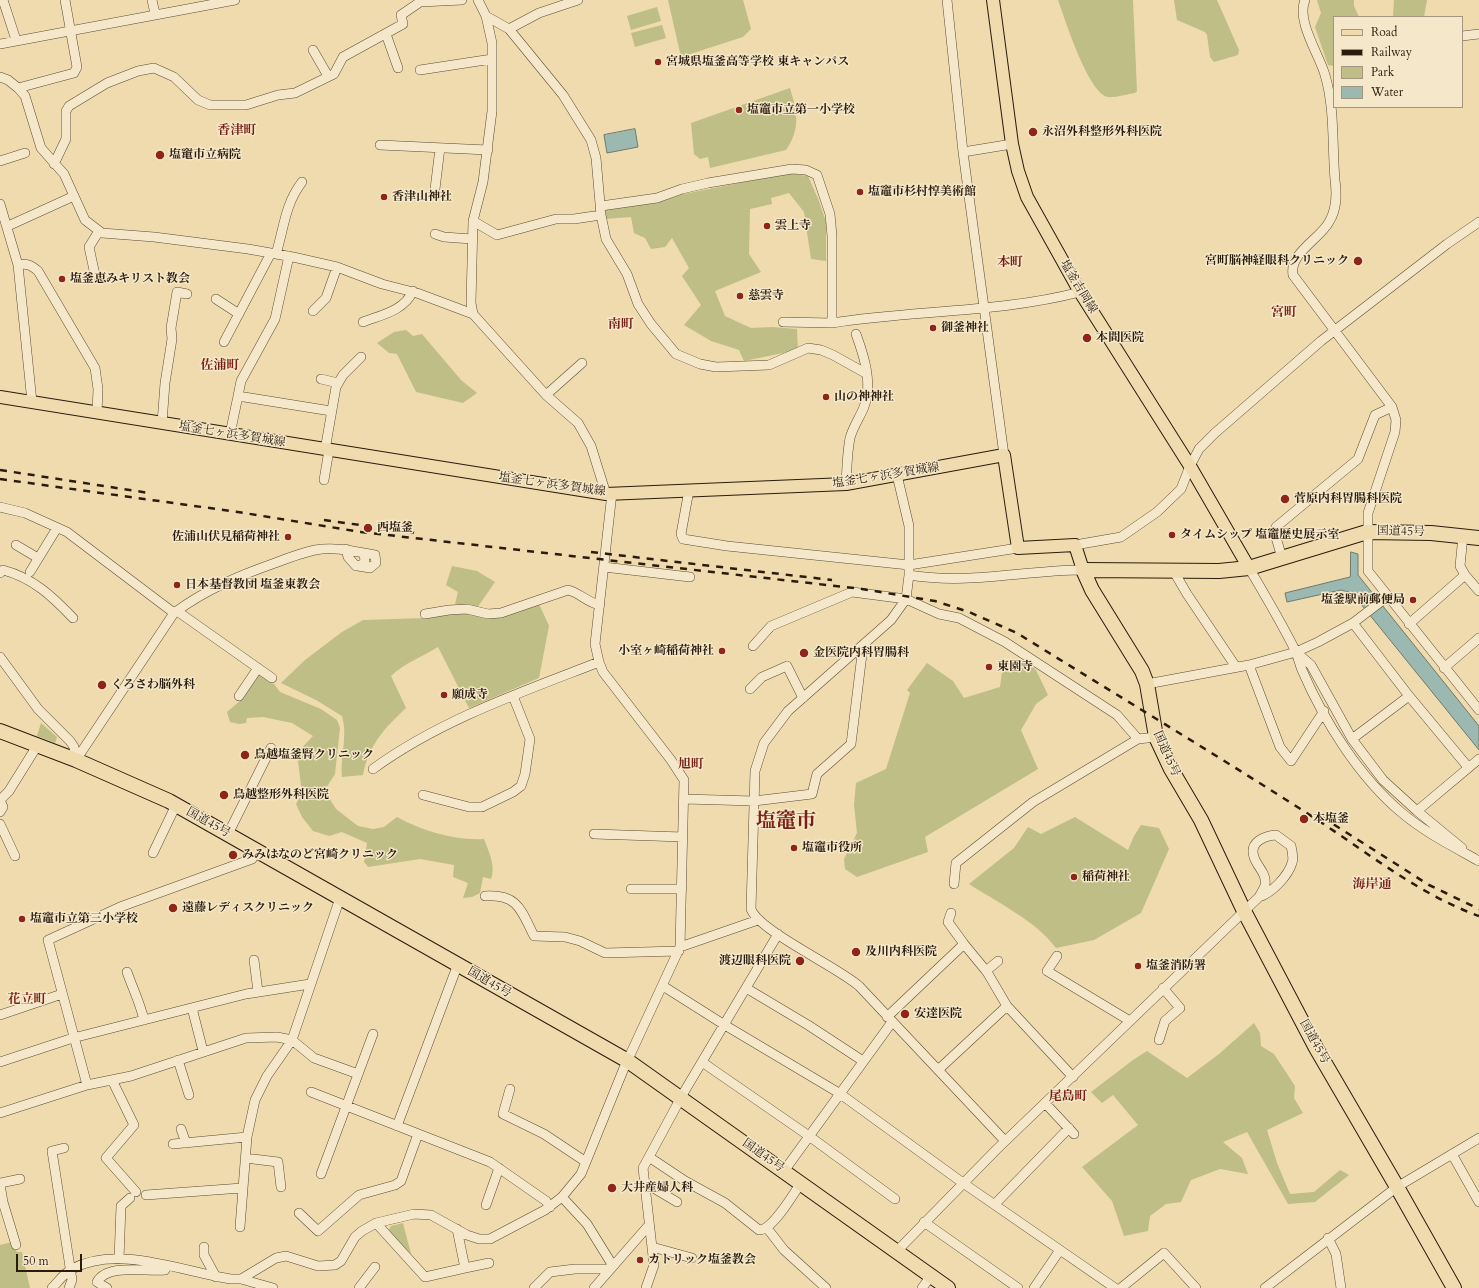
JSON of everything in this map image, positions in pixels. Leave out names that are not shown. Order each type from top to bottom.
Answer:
[{"type":"highway","name":"国道45号","points":[[1454,1288],[1316,1048],[1244,911],[1201,820],[1171,769],[1156,737],[1147,684],[1142,671],[1092,590],[1083,570],[1219,571],[1249,568],[1367,532],[1431,533],[1479,538]]},
{"type":"highway","name":"国道45号","points":[[0,731],[76,760],[176,805],[628,1061],[948,1288]]},
{"type":"main road","name":"塩釜吉岡線","points":[[993,0],[1012,144],[1018,171],[1027,197],[1080,292],[1190,466],[1249,568]]},
{"type":"main road","name":"塩釜七ヶ浜多賀城線","points":[[0,397],[327,450],[607,491],[689,490],[846,484],[897,476],[1004,455]]},
{"type":"main road","points":[[1004,455],[1018,548],[1075,545],[1083,570]]},
{"type":"street","points":[[2,0],[16,40]]},
{"type":"street","points":[[18,88],[74,73],[77,67],[65,0]]},
{"type":"street","points":[[152,0],[155,14]]},
{"type":"street","points":[[0,44],[234,0]]},
{"type":"street","points":[[54,164],[66,139],[66,111],[69,106],[107,83],[138,71],[154,68],[167,72],[198,100],[210,105],[246,105],[278,95],[295,93],[334,74],[343,57],[403,24],[400,15],[416,4],[462,0]]},
{"type":"street","points":[[473,314],[471,303],[473,222],[483,182],[492,111],[492,43],[486,16],[478,0]]},
{"type":"street","points":[[509,29],[539,13],[578,0]]},
{"type":"street","points":[[947,0],[963,152],[1004,455]]},
{"type":"street","points":[[1305,0],[1305,27],[1325,74],[1332,106],[1332,147],[1336,200],[1329,223],[1296,259],[1292,268],[1293,275],[1392,407],[1396,420],[1395,432],[1368,513],[1368,572],[1384,599],[1409,624],[1479,710]]},
{"type":"street","points":[[486,16],[509,29],[563,95],[591,140],[596,158],[601,211],[606,239],[627,274],[638,304],[651,324],[676,354],[700,364],[716,367],[769,365],[808,348],[821,350],[833,355],[867,374]]},
{"type":"street","points":[[386,34],[398,68]]},
{"type":"street","points":[[1463,36],[1479,34]]},
{"type":"street","points":[[313,50],[328,76]]},
{"type":"street","points":[[420,70],[492,59]]},
{"type":"street","points":[[0,77],[8,80],[18,88],[28,104],[41,148],[64,174],[84,220],[102,233],[154,236],[289,256],[337,267],[382,284],[413,291],[473,314],[546,395],[578,423],[591,446],[607,491],[604,567],[595,644],[598,662],[603,672],[682,775],[684,780],[682,889],[679,949],[604,1115],[581,1174],[562,1197],[550,1207],[501,1235],[490,1239],[479,1239],[467,1235],[431,1215],[421,1213],[376,1224],[355,1237],[345,1256],[335,1265],[318,1266],[286,1256],[276,1258],[241,1279]]},
{"type":"street","points":[[963,152],[1012,144]]},
{"type":"street","points":[[380,145],[488,150]]},
{"type":"street","points":[[435,189],[440,148]]},
{"type":"street","points":[[0,161],[25,153]]},
{"type":"street","points":[[473,222],[497,235],[556,218],[574,219],[708,183],[792,169],[806,170],[817,175],[830,214],[832,236],[832,324]]},
{"type":"street","points":[[224,342],[273,253],[283,232],[285,216],[289,204],[302,182]]},
{"type":"street","points":[[8,226],[74,196]]},
{"type":"street","points":[[0,204],[8,226],[18,265],[32,402]]},
{"type":"street","points":[[1075,545],[1121,537],[1137,528],[1181,489],[1190,466],[1199,449],[1215,433],[1335,331],[1447,244],[1479,222]]},
{"type":"street","points":[[95,275],[89,247],[99,231]]},
{"type":"street","points":[[435,234],[444,237],[472,239]]},
{"type":"street","points":[[230,434],[241,381],[275,319],[289,256]]},
{"type":"street","points":[[18,265],[31,265],[38,271],[95,368],[98,388],[97,412]]},
{"type":"street","points":[[313,311],[326,298],[337,267]]},
{"type":"street","points":[[363,322],[391,313],[410,298],[413,291]]},
{"type":"street","points":[[162,423],[165,383],[172,340],[171,328],[177,292],[187,294]]},
{"type":"street","points":[[783,322],[832,324],[903,314],[983,308],[1048,300],[1080,292]]},
{"type":"street","points":[[216,299],[239,314]]},
{"type":"street","points":[[846,484],[850,438],[864,406],[868,383],[864,354],[856,334]]},
{"type":"street","points":[[324,480],[331,411],[338,383],[342,375],[361,357]]},
{"type":"street","points":[[546,395],[582,363]]},
{"type":"street","points":[[321,380],[338,383]]},
{"type":"street","points":[[238,396],[331,411]]},
{"type":"street","points":[[1282,558],[1275,534],[1276,527],[1358,459],[1375,415],[1392,407]]},
{"type":"street","points":[[897,476],[910,526],[909,575],[906,598],[891,620],[788,711],[764,743],[755,771],[750,903],[752,913],[758,920],[778,934],[849,977],[859,986],[1006,1142]]},
{"type":"street","points":[[689,490],[681,534],[682,539],[728,546],[909,565],[1018,548]]},
{"type":"street","points":[[0,507],[25,513],[67,532],[176,612],[272,678]]},
{"type":"street","points":[[30,572],[57,528]]},
{"type":"street","points":[[1463,536],[1460,566],[1465,575],[1479,591]]},
{"type":"street","points":[[16,545],[38,558]]},
{"type":"street","points":[[76,760],[176,612],[202,594],[254,570],[315,550],[346,549],[364,553],[365,562],[356,566],[348,557],[346,549]]},
{"type":"street","points":[[604,567],[690,577]]},
{"type":"street","points":[[1249,568],[1296,652],[1302,670],[1324,712],[1358,767],[1380,793],[1402,813],[1431,835],[1475,858]]},
{"type":"street","points":[[0,573],[2,570],[16,574],[37,584],[52,596],[73,618]]},
{"type":"street","points":[[909,575],[948,580],[984,579],[1083,570]]},
{"type":"street","points":[[1173,570],[1187,594],[1236,667]]},
{"type":"street","points":[[1409,624],[1465,575]]},
{"type":"street","points":[[425,614],[467,609],[488,614],[501,613],[568,590],[576,592],[594,604],[600,605]]},
{"type":"street","points":[[753,646],[772,626],[852,592],[906,598],[939,614],[959,618],[1005,642],[1118,715],[1138,739]]},
{"type":"street","points":[[1147,684],[1249,665],[1296,652],[1318,642],[1353,622],[1384,599]]},
{"type":"street","points":[[1353,622],[1409,696],[1468,767]]},
{"type":"street","points":[[1444,668],[1479,638]]},
{"type":"street","points":[[684,799],[754,800],[812,794],[817,774],[851,744],[863,646]]},
{"type":"street","points":[[1296,652],[1311,665],[1352,739],[1383,780],[1417,811],[1475,858]]},
{"type":"street","points":[[0,657],[38,710],[70,741],[74,747],[76,760]]},
{"type":"street","points":[[373,769],[400,749],[513,696],[598,662]]},
{"type":"street","points":[[1249,665],[1280,747],[1291,761],[1324,712]]},
{"type":"street","points":[[750,689],[762,677],[787,666],[803,698]]},
{"type":"street","points":[[239,696],[258,668]]},
{"type":"street","points":[[423,795],[469,807],[482,806],[513,792],[521,786],[525,774],[530,739],[513,696]]},
{"type":"street","points":[[1352,739],[1409,696]]},
{"type":"street","points":[[954,884],[956,863],[1033,802],[1138,739],[1156,737]]},
{"type":"street","points":[[0,812],[3,807],[0,800],[9,791],[37,746]]},
{"type":"street","points":[[228,834],[271,748]]},
{"type":"street","points":[[1417,811],[1479,759]]},
{"type":"street","points":[[153,853],[176,805]]},
{"type":"street","points":[[0,824],[15,856]]},
{"type":"street","points":[[594,834],[683,837]]},
{"type":"street","points":[[897,1251],[963,1183],[1163,988],[1259,897],[1265,885],[1264,875],[1262,868],[1254,858],[1253,848],[1258,840],[1267,835],[1276,835],[1291,846],[1293,862],[1286,875],[1266,895],[1259,897]]},
{"type":"street","points":[[86,1085],[48,940],[120,907],[252,859],[258,851]]},
{"type":"street","points":[[631,889],[682,889]]},
{"type":"street","points":[[485,896],[500,895],[516,903],[534,936],[565,937],[580,941],[605,952],[679,949],[758,920]]},
{"type":"street","points":[[240,1227],[247,1137],[255,1100],[267,1076],[292,1040],[340,898]]},
{"type":"street","points":[[951,913],[948,922],[986,971],[1007,1006],[1073,1077]]},
{"type":"street","points":[[646,1288],[654,1265],[643,1168],[680,1098],[778,934]]},
{"type":"street","points":[[784,1171],[863,1061],[889,1019],[964,944]]},
{"type":"street","points":[[1057,956],[1047,971],[1130,1021]]},
{"type":"street","points":[[254,960],[258,992]]},
{"type":"street","points":[[986,971],[998,961]]},
{"type":"street","points":[[397,1126],[458,964]]},
{"type":"street","points":[[127,972],[135,996],[139,1002],[144,1020]]},
{"type":"street","points":[[0,1062],[73,1038],[144,1020],[258,992],[310,984]]},
{"type":"street","points":[[663,986],[839,1093],[963,1183],[1114,1288]]},
{"type":"street","points":[[746,988],[808,1024],[863,1061]]},
{"type":"street","points":[[1159,1040],[1165,1021],[1180,1008],[1163,988]]},
{"type":"street","points":[[0,1014],[62,994]]},
{"type":"street","points":[[938,1070],[1007,1006]]},
{"type":"street","points":[[192,1008],[203,1051]]},
{"type":"street","points":[[321,1174],[373,1034]]},
{"type":"street","points":[[0,1113],[86,1085],[131,1076],[246,1038],[277,1037],[292,1040],[314,1058],[358,1074]]},
{"type":"street","points":[[178,1060],[189,1095]]},
{"type":"street","points":[[702,1062],[809,1136],[895,1199]]},
{"type":"street","points":[[112,1080],[134,1126],[106,1158],[133,1195],[121,1206],[119,1259]]},
{"type":"street","points":[[510,1089],[498,1113],[550,1138],[586,1162]]},
{"type":"street","points":[[311,1092],[346,1107],[490,1162],[546,1201],[550,1207]]},
{"type":"street","points":[[995,1204],[1072,1131],[1045,1103]]},
{"type":"street","points":[[181,1129],[186,1143]]},
{"type":"street","points":[[299,1213],[318,1231],[359,1195],[395,1186],[402,1181],[418,1134]]},
{"type":"street","points":[[173,1144],[247,1137]]},
{"type":"street","points":[[1265,1288],[1328,1238],[1397,1187],[1479,1138]]},
{"type":"street","points":[[64,1148],[52,1151],[72,1280],[70,1288]]},
{"type":"street","points":[[1452,1154],[1479,1202]]},
{"type":"street","points":[[649,1157],[685,1182],[725,1203],[759,1230],[767,1228],[784,1209],[801,1183]]},
{"type":"street","points":[[245,1158],[278,1162],[281,1187]]},
{"type":"street","points":[[486,1205],[499,1168]]},
{"type":"street","points":[[16,1245],[0,1183],[20,1179]]},
{"type":"street","points":[[645,1183],[677,1202]]},
{"type":"street","points":[[146,1195],[242,1188]]},
{"type":"street","points":[[562,1197],[588,1224],[612,1268]]},
{"type":"street","points":[[924,1222],[1018,1288]]},
{"type":"street","points":[[376,1224],[425,1277],[489,1263]]},
{"type":"street","points":[[594,1288],[649,1225]]},
{"type":"street","points":[[767,1228],[788,1254],[826,1288]]},
{"type":"street","points":[[457,1229],[465,1268]]},
{"type":"street","points":[[1328,1238],[1336,1254],[1341,1288]]},
{"type":"street","points":[[204,1247],[204,1255],[216,1277]]},
{"type":"street","points":[[652,1247],[692,1258]]},
{"type":"street","points":[[1034,1288],[1060,1250]]},
{"type":"street","points":[[1121,1288],[1164,1253],[1196,1288]]},
{"type":"street","points":[[52,1288],[70,1270],[92,1262],[119,1259],[136,1260],[216,1277],[241,1279],[273,1288]]},
{"type":"street","points":[[107,1288],[97,1282],[99,1277],[109,1272],[165,1270],[167,1266]]},
{"type":"street","points":[[359,1288],[375,1267]]},
{"type":"street","points":[[534,1288],[550,1272],[575,1269],[612,1268]]},
{"type":"street","points":[[922,1288],[931,1276]]},
{"type":"green space","points":[[668,0],[743,0],[751,29],[743,37],[681,57]]},
{"type":"green space","points":[[1058,0],[1133,0],[1137,91],[1135,93],[1108,97],[1100,92],[1085,70]]},
{"type":"green space","points":[[1174,0],[1217,0],[1239,50],[1238,55],[1214,62],[1210,57],[1207,35],[1205,32],[1177,20]]},
{"type":"green space","points":[[1317,0],[1354,0],[1354,6],[1359,16],[1333,16],[1333,66],[1328,65],[1315,27],[1321,13]]},
{"type":"green space","points":[[1394,0],[1427,0],[1424,16],[1393,16]]},
{"type":"green space","points":[[657,7],[661,21],[631,30],[627,16]]},
{"type":"green space","points":[[662,25],[666,38],[635,47],[631,33]]},
{"type":"green space","points":[[790,88],[796,112],[796,127],[791,142],[786,150],[710,168],[708,157],[700,159],[694,154],[691,123]]},
{"type":"green space","points":[[789,173],[808,176],[819,201],[826,222],[826,261],[811,259],[804,212],[789,193],[771,198],[772,204],[750,209],[749,254],[761,272],[715,291],[725,316],[751,328],[772,327],[797,329],[798,350],[744,361],[739,350],[711,341],[684,325],[701,305],[682,276],[689,268],[672,238],[665,247],[651,249],[645,238],[634,233],[631,217],[605,219],[604,210],[660,202],[684,194]]},
{"type":"green space","points":[[406,330],[413,336],[422,334],[461,380],[477,393],[463,403],[416,392],[397,354],[389,353],[377,343],[394,332]]},
{"type":"green space","points":[[452,566],[477,571],[495,582],[477,608],[455,604],[458,592],[446,585]]},
{"type":"green space","points":[[539,604],[549,626],[539,678],[469,708],[438,647],[413,660],[391,676],[406,708],[378,738],[369,754],[363,775],[342,777],[344,724],[342,716],[316,700],[281,683],[305,660],[342,632],[363,620],[426,618],[450,612],[467,611],[490,617]]},
{"type":"green space","points":[[927,663],[953,681],[964,698],[1000,687],[1002,672],[1030,665],[1036,670],[1048,695],[1036,704],[1021,730],[1038,769],[925,837],[928,852],[857,877],[845,869],[844,859],[857,833],[854,805],[856,783],[886,769],[910,693],[907,690]]},
{"type":"green space","points":[[259,675],[274,684],[280,692],[321,709],[337,720],[340,728],[335,774],[326,788],[326,793],[336,809],[358,826],[373,829],[384,827],[397,817],[417,827],[439,834],[451,837],[484,839],[493,869],[491,879],[483,877],[480,893],[472,897],[463,898],[468,883],[453,877],[454,865],[420,859],[368,867],[364,862],[367,843],[342,832],[329,836],[313,831],[302,817],[296,804],[302,793],[297,753],[313,736],[292,723],[263,717],[247,718],[246,723],[239,724],[230,722],[227,712],[242,699]]},
{"type":"green space","points":[[41,723],[57,737],[55,743],[37,736]]},
{"type":"green space","points":[[1075,817],[1128,850],[1141,825],[1159,828],[1169,849],[1141,913],[1094,940],[1056,948],[1027,920],[969,884],[1014,848],[1028,827],[1041,834]]},
{"type":"green space","points":[[1254,1023],[1260,1033],[1261,1046],[1274,1054],[1295,1086],[1294,1098],[1303,1113],[1267,1130],[1277,1163],[1290,1194],[1314,1192],[1340,1170],[1349,1175],[1315,1202],[1288,1204],[1247,1132],[1223,1142],[1242,1158],[1248,1174],[1220,1169],[1191,1180],[1181,1202],[1166,1204],[1150,1216],[1148,1231],[1124,1236],[1112,1201],[1082,1167],[1138,1125],[1113,1095],[1102,1103],[1091,1092],[1147,1051],[1187,1078],[1219,1054]]},
{"type":"green space","points":[[403,1223],[411,1254],[388,1231],[391,1226]]},
{"type":"green space","points":[[12,1242],[17,1252],[22,1252],[30,1288],[0,1288],[0,1245]]},
{"type":"water","points":[[635,129],[638,147],[607,153],[604,135]]},
{"type":"water","points":[[1351,552],[1358,554],[1358,575],[1479,726],[1479,750],[1352,593],[1341,590],[1287,602],[1285,593],[1350,577]]},
{"type":"railway","points":[[0,470],[149,493]]},
{"type":"railway","points":[[0,479],[238,512],[361,532],[862,589],[935,601],[969,612],[1017,633],[1313,817],[1414,884],[1457,907],[1479,916]]},
{"type":"railway","points":[[324,520],[417,533]]},
{"type":"railway","points":[[591,552],[832,580]]},
{"type":"railway","points":[[1322,817],[1429,885],[1479,909]]},
{"type":"place","name":"宮城県塩釜高等学校 東キャンパス","points":[[658,62]]},
{"type":"place","name":"塩竈市立第一小学校","points":[[739,110]]},
{"type":"place","name":"永沼外科整形外科医院","points":[[1033,132]]},
{"type":"place","name":"塩竃市立病院","points":[[160,155]]},
{"type":"place","name":"塩竈市杉村惇美術館","points":[[860,192]]},
{"type":"place","name":"香津山神社","points":[[384,197]]},
{"type":"place","name":"雲上寺","points":[[767,226]]},
{"type":"place","name":"宮町脳神経眼科クリニック","points":[[1358,261]]},
{"type":"place","name":"塩釜恵みキリスト教会","points":[[62,279]]},
{"type":"place","name":"慈雲寺","points":[[740,296]]},
{"type":"place","name":"御釜神社","points":[[933,328]]},
{"type":"place","name":"本間医院","points":[[1087,338]]},
{"type":"place","name":"山の神神社","points":[[826,397]]},
{"type":"place","name":"菅原内科胃腸科医院","points":[[1285,499]]},
{"type":"place","name":"西塩釜","points":[[368,528]]},
{"type":"place","name":"タイムシップ 塩竈歴史展示室","points":[[1172,535]]},
{"type":"place","name":"佐浦山伏見稲荷神社","points":[[288,537]]},
{"type":"place","name":"日本基督教団 塩釜東教会","points":[[177,585]]},
{"type":"place","name":"塩釜駅前郵便局","points":[[1413,600]]},
{"type":"place","name":"小室ヶ崎稲荷神社","points":[[722,651]]},
{"type":"place","name":"金医院内科胃腸科","points":[[804,653]]},
{"type":"place","name":"東園寺","points":[[989,667]]},
{"type":"place","name":"くろさわ脳外科","points":[[102,685]]},
{"type":"place","name":"願成寺","points":[[444,695]]},
{"type":"place","name":"鳥越塩釜腎クリニック","points":[[245,755]]},
{"type":"place","name":"鳥越整形外科医院","points":[[224,795]]},
{"type":"place","name":"本塩釜","points":[[1304,819]]},
{"type":"place","name":"塩竈市役所","points":[[794,848]]},
{"type":"place","name":"みみはなのど宮崎クリニック","points":[[233,855]]},
{"type":"place","name":"稲荷神社","points":[[1074,877]]},
{"type":"place","name":"遠藤レディスクリニック","points":[[173,908]]},
{"type":"place","name":"塩竈市立第三小学校","points":[[22,919]]},
{"type":"place","name":"及川内科医院","points":[[856,952]]},
{"type":"place","name":"渡辺眼科医院","points":[[800,961]]},
{"type":"place","name":"塩釜消防署","points":[[1138,966]]},
{"type":"place","name":"安達医院","points":[[905,1014]]},
{"type":"place","name":"大井産婦人科","points":[[612,1188]]},
{"type":"place","name":"カトリック塩釜教会","points":[[640,1260]]},
{"type":"district","name":"香津町","points":[[237,131]]},
{"type":"district","name":"本町","points":[[1010,263]]},
{"type":"district","name":"宮町","points":[[1284,313]]},
{"type":"district","name":"南町","points":[[621,325]]},
{"type":"district","name":"佐浦町","points":[[220,366]]},
{"type":"district","name":"旭町","points":[[691,765]]},
{"type":"district","name":"塩竈市","points":[[786,822]]},
{"type":"district","name":"海岸通","points":[[1372,885]]},
{"type":"district","name":"花立町","points":[[27,1000]]},
{"type":"district","name":"尾島町","points":[[1068,1097]]}]
